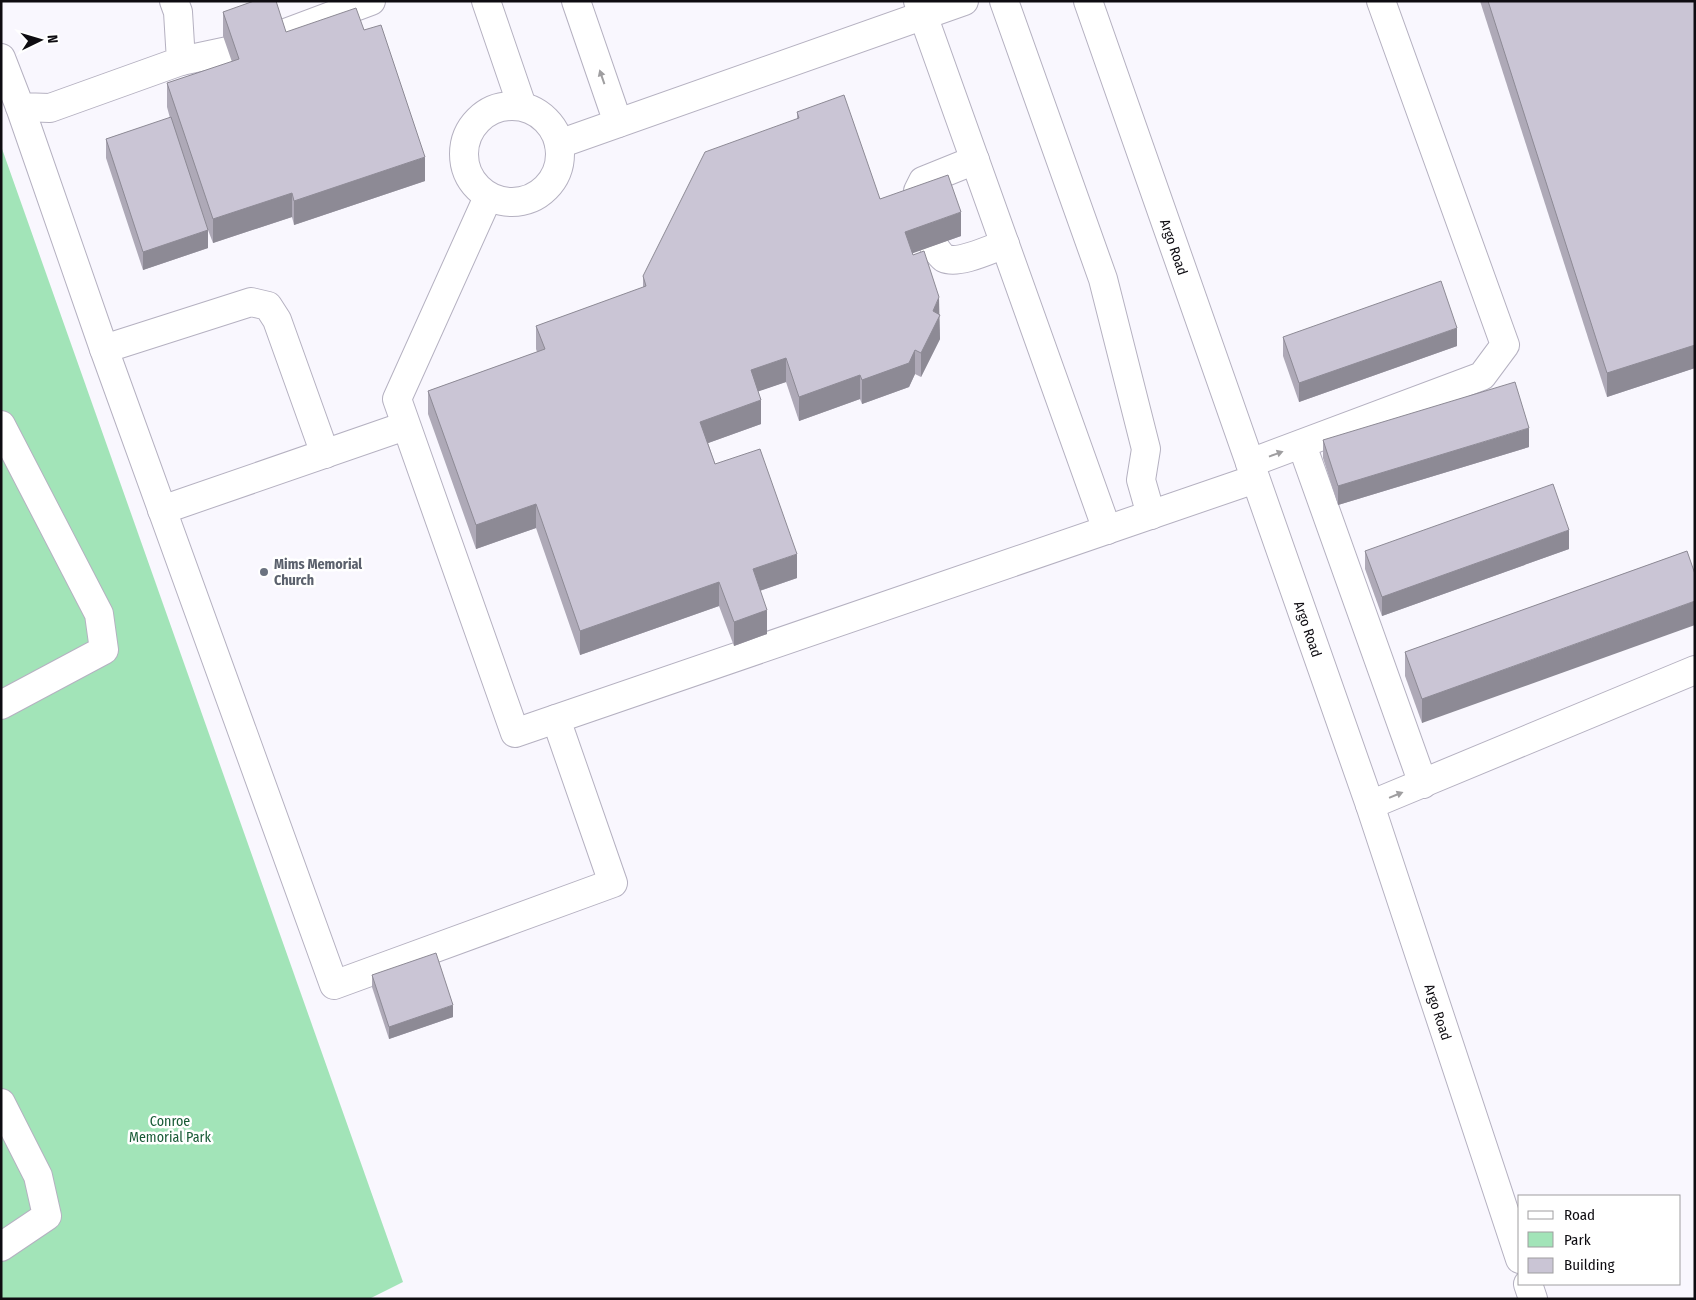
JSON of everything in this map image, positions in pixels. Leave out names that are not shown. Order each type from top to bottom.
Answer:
[{"type":"street","points":[[174,1],[178,12],[181,61]]},
{"type":"street","points":[[280,35],[371,1]]},
{"type":"street","points":[[486,1],[522,106]]},
{"type":"street","points":[[576,1],[618,123]]},
{"type":"street","points":[[559,144],[921,9],[964,1]]},
{"type":"street","points":[[1004,1],[1103,279],[1146,449],[1141,480],[1151,515]]},
{"type":"street","name":"Argo Road","points":[[1088,1],[1370,806],[1518,1253]]},
{"type":"street","points":[[488,197],[397,399],[515,733],[1151,515],[1253,471],[1302,445],[1482,376],[1506,345],[1381,1]]},
{"type":"street","points":[[921,9],[1107,530]]},
{"type":"street","points":[[20,106],[50,108],[181,61],[228,51]]},
{"type":"street","points":[[1,58],[20,106],[104,349],[334,985],[612,883],[556,719]]},
{"type":"street","points":[[509,105],[522,106],[535,111],[546,120],[554,131],[559,144],[560,158],[557,171],[550,184],[541,193],[528,200],[515,203],[501,202],[488,197],[477,188],[469,177],[463,150],[466,137],[473,124],[483,114],[495,108],[509,105]]},
{"type":"street","points":[[922,209],[918,191],[923,181],[975,160]]},
{"type":"street","points":[[934,246],[943,257],[952,260],[963,259],[1005,244]]},
{"type":"street","points":[[104,349],[251,302],[268,306],[277,320],[325,454]]},
{"type":"street","points":[[1,425],[99,614],[104,650],[1,705]]},
{"type":"street","points":[[162,510],[405,426]]},
{"type":"street","points":[[1302,445],[1423,784]]},
{"type":"street","points":[[1370,806],[1695,670]]},
{"type":"street","points":[[1,1103],[38,1176],[47,1216],[1,1247]]},
{"type":"street","points":[[1528,1285],[1533,1299]]},
{"type":"green space","name":"Conroe Memorial Park","points":[[1,146],[403,1282],[369,1299],[1,1299]]},
{"type":"building","points":[[254,1],[276,1],[286,32],[356,8],[364,30],[381,25],[425,157],[294,201],[292,193],[213,219],[167,83],[239,59],[223,12]]},
{"type":"building","points":[[1488,1],[1695,1],[1695,345],[1607,373]]},
{"type":"building","points":[[844,95],[880,199],[948,175],[961,212],[905,232],[913,255],[924,251],[939,297],[933,311],[940,315],[921,353],[915,350],[909,363],[862,380],[860,375],[799,397],[786,358],[751,370],[761,400],[700,422],[715,464],[760,449],[797,554],[753,569],[767,610],[734,622],[719,582],[580,631],[536,504],[476,525],[428,391],[545,349],[536,326],[646,286],[643,276],[705,152],[799,118],[797,112]]},
{"type":"building","points":[[171,117],[208,230],[143,252],[106,139]]},
{"type":"building","points":[[1441,281],[1457,328],[1299,383],[1283,337]]},
{"type":"building","points":[[1515,382],[1529,428],[1338,486],[1323,440]]},
{"type":"building","points":[[1553,484],[1569,530],[1382,597],[1365,551]]},
{"type":"building","points":[[1687,551],[1695,574],[1695,601],[1422,699],[1405,652]]},
{"type":"building","points":[[436,953],[453,1005],[389,1027],[372,975]]},
{"type":"place","name":"Mims Memorial Church","points":[[264,572]]}]
